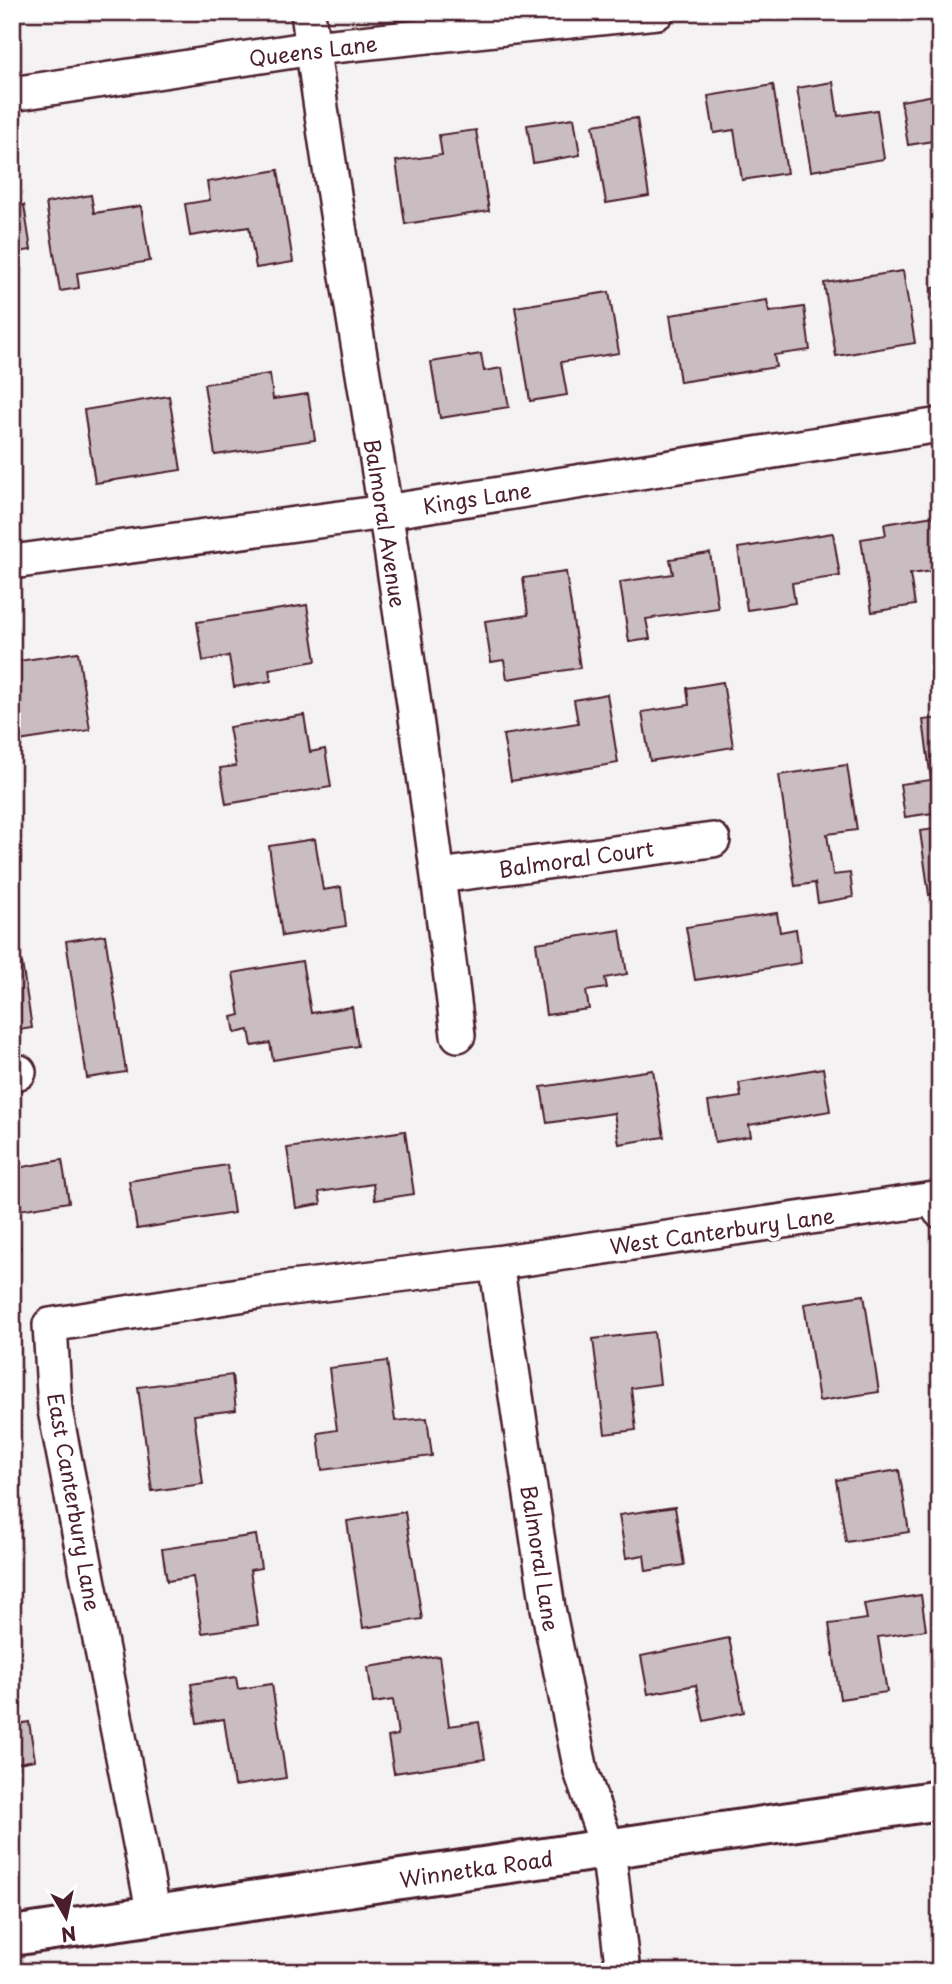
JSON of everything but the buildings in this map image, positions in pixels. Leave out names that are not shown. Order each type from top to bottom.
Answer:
[{"type":"street","name":"Balmoral Avenue","points":[[308,12],[439,876],[458,1035]]},
{"type":"street","name":"Queens Lane","points":[[12,94],[313,48],[656,12]]},
{"type":"street","name":"Kings Lane","points":[[12,562],[385,512],[940,425]]},
{"type":"street","name":"Balmoral Court","points":[[439,876],[713,840]]},
{"type":"street","name":"West Canterbury Lane","points":[[496,1263],[934,1199],[940,1211]]},
{"type":"street","name":"Balmoral Lane","points":[[496,1263],[548,1608],[581,1771],[608,1849],[623,1972]]},
{"type":"street","name":"East Canterbury Lane","points":[[154,1915],[55,1410],[50,1325],[258,1292],[496,1263]]},
{"type":"street","name":"Winnetka Road","points":[[12,1936],[940,1800]]}]
